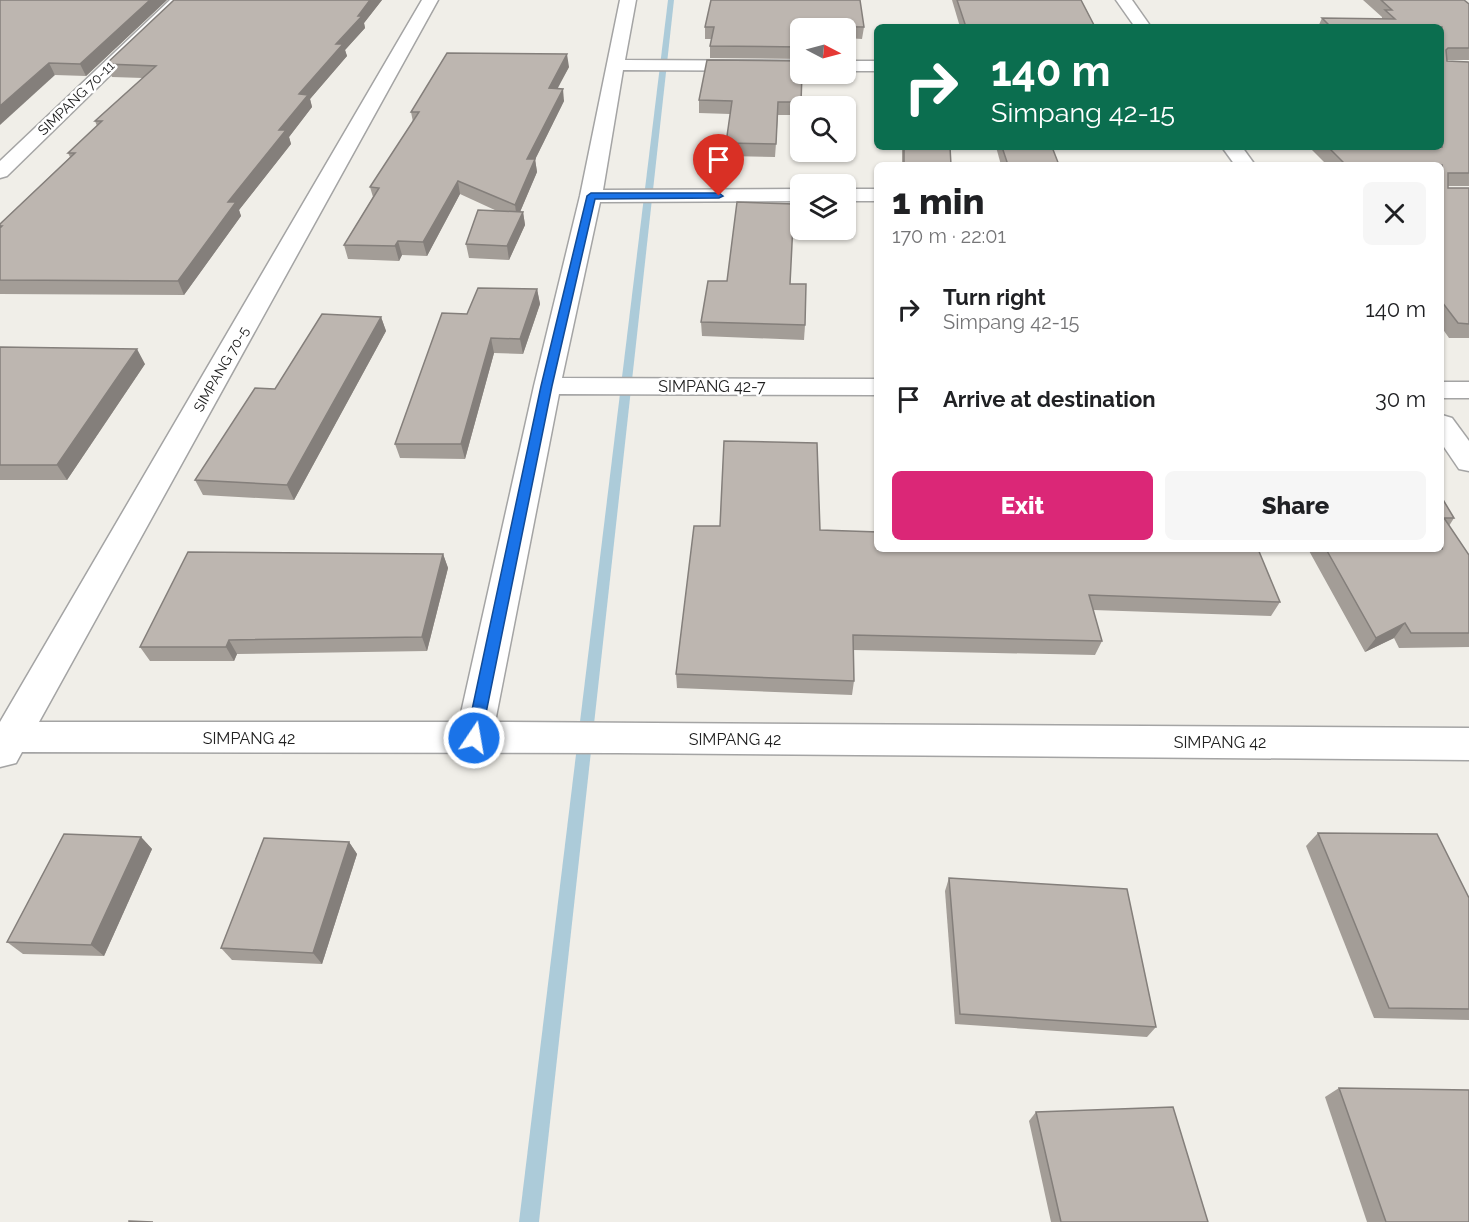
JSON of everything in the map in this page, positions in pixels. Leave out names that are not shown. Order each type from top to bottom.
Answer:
[{"type":"street","name":"SIMPANG 70-11","points":[[0,172],[179,0]]},
{"type":"street","name":"SIMPANG 70-5","points":[[4,744],[430,0]]},
{"type":"street","points":[[474,738],[547,386],[591,196],[629,65],[628,0]]},
{"type":"street","points":[[1124,0],[1141,24]]},
{"type":"street","points":[[629,65],[790,66]]},
{"type":"street","points":[[856,66],[874,66]]},
{"type":"street","points":[[591,196],[790,195]]},
{"type":"street","points":[[856,195],[874,195]]},
{"type":"street","name":"SIMPANG 42-7","points":[[547,386],[874,387]]},
{"type":"street","points":[[1444,390],[1469,390]]},
{"type":"street","points":[[1444,427],[1469,462]]},
{"type":"street","name":"SIMPANG 42","points":[[4,744],[474,738],[1469,744]]},
{"type":"building","points":[[0,0],[150,0],[80,64],[49,63],[0,106]]},
{"type":"building","points":[[174,0],[370,0],[358,16],[362,16],[336,44],[343,44],[299,94],[308,95],[279,130],[286,130],[228,202],[236,202],[178,281],[0,280],[0,228],[2,226],[0,224],[75,153],[68,153],[102,121],[95,121],[156,66],[106,64]]},
{"type":"building","points":[[711,0],[860,0],[864,27],[856,27],[856,18],[790,18],[790,47],[710,46],[714,27],[705,27]]},
{"type":"building","points":[[957,0],[1081,0],[1093,24],[965,24]]},
{"type":"building","points":[[1381,0],[1464,0],[1469,4],[1469,48],[1448,48],[1446,50],[1447,61],[1469,62],[1469,173],[1448,173],[1448,188],[1469,188],[1469,324],[1458,323],[1444,305],[1444,162],[1343,162],[1331,150],[1444,150],[1444,24],[1328,24],[1322,18],[1395,19],[1385,10],[1392,10]]},
{"type":"building","points":[[447,53],[567,54],[549,88],[563,89],[527,159],[535,159],[515,205],[458,181],[423,242],[398,241],[395,246],[344,245],[379,188],[370,187],[419,112],[411,112]]},
{"type":"building","points":[[707,60],[790,61],[790,84],[802,84],[801,96],[790,96],[790,102],[778,102],[776,144],[726,143],[732,101],[699,100]]},
{"type":"building","points":[[904,150],[950,150],[951,162],[904,162]]},
{"type":"building","points":[[1003,150],[1053,150],[1058,162],[1007,162]]},
{"type":"building","points":[[737,202],[790,204],[790,240],[792,240],[790,284],[806,284],[805,325],[701,322],[708,281],[727,281]]},
{"type":"building","points":[[478,210],[523,212],[507,246],[466,244]]},
{"type":"building","points":[[478,288],[537,289],[520,339],[491,338],[461,444],[395,444],[442,313],[467,314]]},
{"type":"building","points":[[322,314],[381,317],[287,485],[195,480],[255,388],[275,389]]},
{"type":"building","points":[[0,347],[137,349],[57,465],[0,465]]},
{"type":"building","points":[[724,441],[817,443],[820,530],[874,532],[874,552],[1259,552],[1280,602],[1089,595],[1102,641],[853,635],[854,681],[676,674],[694,526],[720,526]]},
{"type":"building","points":[[1444,501],[1454,518],[1444,518]]},
{"type":"building","points":[[1444,518],[1469,555],[1469,633],[1411,633],[1405,623],[1376,638],[1328,552],[1444,552]]},
{"type":"building","points":[[188,552],[443,554],[422,637],[229,640],[226,647],[140,647]]},
{"type":"building","points":[[1318,833],[1437,834],[1469,898],[1469,1009],[1389,1008]]},
{"type":"building","points":[[64,834],[141,837],[91,945],[7,942]]},
{"type":"building","points":[[264,838],[349,842],[313,953],[221,948]]},
{"type":"building","points":[[949,878],[1127,889],[1156,1027],[960,1014]]},
{"type":"building","points":[[1339,1088],[1469,1090],[1469,1222],[1386,1222]]},
{"type":"building","points":[[1173,1107],[1208,1222],[1061,1222],[1036,1112]]},
{"type":"waterway","points":[[529,1222],[671,0]]},
{"type":"route","points":[[474,738],[547,386],[591,196],[719,196]]}]
